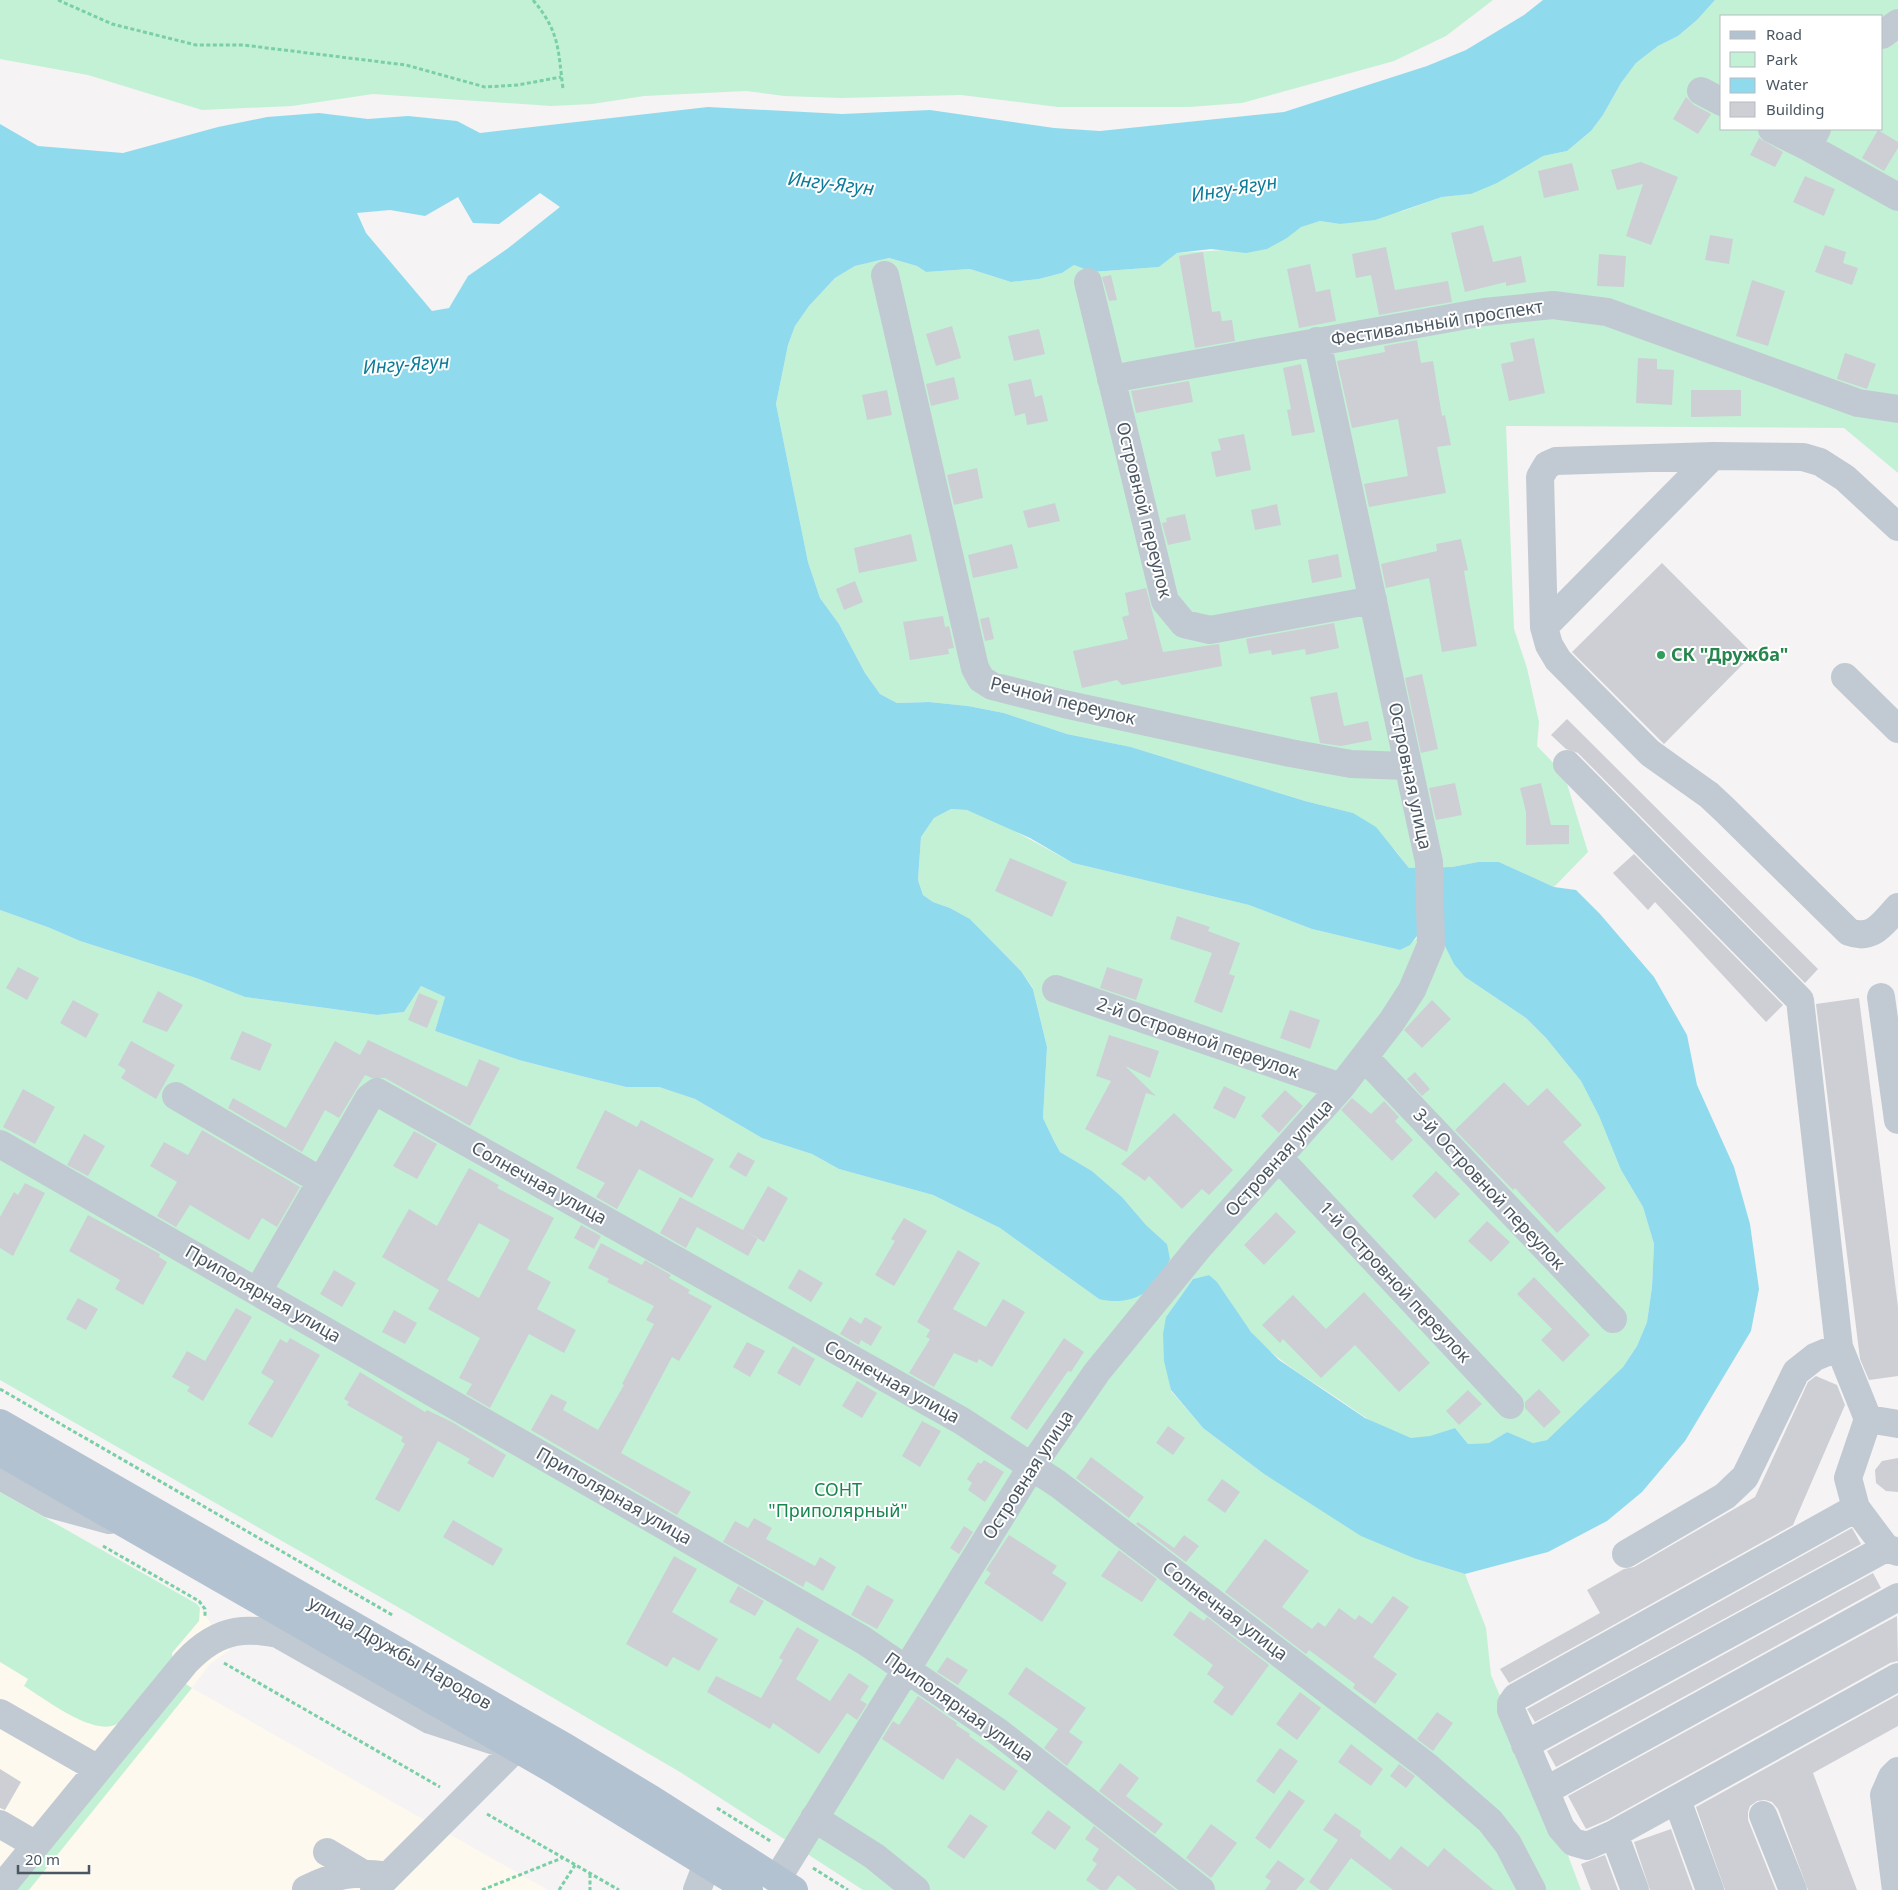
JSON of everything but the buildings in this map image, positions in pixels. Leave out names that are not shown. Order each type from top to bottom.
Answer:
[{"type":"main road","name":"улица Дружбы Народов","points":[[0,1423],[565,1747],[786,1884]]},
{"type":"main road","name":"улица Дружбы Народов","points":[[3,1461],[130,1526],[516,1748],[749,1890]]},
{"type":"lane","points":[[1883,34],[1898,23]]},
{"type":"lane","points":[[1776,130],[1812,138],[1898,196]]},
{"type":"lane","name":"Речной переулок","points":[[885,275],[975,668],[980,679],[992,686],[1064,704],[1290,754],[1351,764],[1407,766]]},
{"type":"lane","name":"Островной переулок","points":[[1088,282],[1165,601],[1184,624],[1210,630],[1373,600]]},
{"type":"lane","name":"Фестивальный проспект","points":[[1111,379],[1484,312],[1553,305],[1607,312],[1858,403],[1898,409]]},
{"type":"lane","name":"Островная улица","points":[[786,1884],[814,1818],[1032,1466],[1104,1363],[1199,1247],[1280,1159],[1365,1058],[1397,1014],[1424,967],[1431,945],[1432,917],[1429,862],[1317,341]]},
{"type":"lane","points":[[1898,527],[1845,478],[1820,462],[1803,457],[1713,456],[1556,461],[1547,465],[1540,477],[1544,627],[1549,645],[1558,660],[1650,753],[1709,795],[1849,932],[1866,936],[1873,932],[1898,907]]},
{"type":"lane","points":[[1544,627],[1713,456]]},
{"type":"lane","points":[[1845,677],[1895,720]]},
{"type":"lane","points":[[1525,1745],[1892,1550],[1856,1508],[1848,1478],[1868,1419],[1839,1347],[1800,1000],[1566,764]]},
{"type":"lane","name":"2-й Островной переулок","points":[[1056,990],[1341,1088]]},
{"type":"lane","points":[[1882,997],[1898,1120]]},
{"type":"lane","name":"3-й Островной переулок","points":[[1365,1058],[1612,1319]]},
{"type":"lane","name":"Солнечная улица","points":[[258,1291],[369,1098],[377,1092],[962,1421],[1032,1466],[1252,1630],[1473,1804],[1508,1844],[1532,1890]]},
{"type":"lane","points":[[176,1096],[320,1181]]},
{"type":"lane","name":"Приполярная улица","points":[[0,1144],[816,1612],[906,1668],[1003,1736],[1201,1890]]},
{"type":"lane","name":"1-й Островной переулок","points":[[1280,1159],[1510,1405]]},
{"type":"lane","points":[[1626,1554],[1725,1496],[1745,1477],[1796,1372],[1815,1357],[1839,1347]]},
{"type":"lane","points":[[1868,1419],[1898,1424]]},
{"type":"lane","points":[[1856,1508],[1516,1696],[1511,1704],[1511,1710],[1561,1828],[1573,1842],[1587,1846],[1614,1834],[1677,1800],[1898,1676]]},
{"type":"lane","points":[[1545,1791],[1898,1597]]},
{"type":"lane","points":[[0,1889],[186,1662],[205,1644],[235,1631],[252,1630],[341,1648]]},
{"type":"lane","points":[[278,1634],[430,1720],[516,1748],[464,1801],[375,1880]]},
{"type":"lane","points":[[0,1713],[98,1769]]},
{"type":"lane","points":[[1896,1890],[1884,1795],[1892,1777],[1898,1771]]},
{"type":"lane","points":[[1677,1800],[1710,1890]]},
{"type":"lane","points":[[1763,1815],[1793,1890]]},
{"type":"lane","points":[[814,1818],[874,1856],[916,1890]]},
{"type":"lane","points":[[0,1824],[36,1845]]},
{"type":"lane","points":[[1614,1834],[1635,1890]]},
{"type":"lane","points":[[327,1852],[375,1880]]},
{"type":"lane","points":[[697,1890],[707,1864]]},
{"type":"lane","points":[[306,1889],[343,1874],[375,1880]]},
{"type":"path","points":[[58,0],[112,24],[196,44],[243,45],[406,65],[485,87],[518,85],[561,77]]},
{"type":"path","points":[[533,0],[547,16],[558,42],[563,90]]},
{"type":"path","points":[[95,1542],[199,1601],[205,1610],[202,1624]]},
{"type":"path","points":[[220,1661],[619,1890]]},
{"type":"path","points":[[482,1890],[562,1858]]},
{"type":"path","points":[[558,1890],[575,1865]]},
{"type":"path","points":[[590,1873],[590,1890]]},
{"type":"shaded area","points":[[0,1492],[197,1604],[230,1650],[210,1664],[192,1688],[548,1890],[0,1890]]},
{"type":"green space","points":[[0,0],[1493,0],[1446,36],[1394,61],[1242,103],[1189,107],[1058,107],[961,95],[841,98],[784,96],[746,91],[644,96],[592,104],[551,106],[373,94],[292,106],[202,110],[88,75],[0,59]]},
{"type":"green space","points":[[1715,0],[1898,0],[1898,473],[1844,428],[1506,426],[1514,629],[1527,668],[1539,722],[1537,746],[1564,774],[1588,852],[1554,887],[1499,862],[1478,862],[1452,867],[1409,868],[1395,850],[1352,813],[1305,801],[1131,747],[1067,734],[1004,713],[968,706],[929,702],[897,703],[880,694],[865,673],[839,624],[820,598],[808,562],[776,404],[788,345],[795,326],[809,306],[835,278],[855,266],[889,258],[917,266],[926,272],[970,269],[1011,282],[1039,279],[1062,273],[1074,265],[1092,272],[1159,267],[1177,253],[1227,250],[1287,238],[1301,226],[1320,221],[1340,224],[1403,211],[1442,197],[1471,194],[1543,156],[1567,151],[1591,131],[1636,63],[1658,46],[1678,36],[1697,20]]},
{"type":"green space","name":"СОНТ \"Приполярный\"","points":[[951,809],[967,810],[998,822],[1073,863],[1249,905],[1312,929],[1400,950],[1441,917],[1465,977],[1526,1018],[1546,1038],[1581,1081],[1599,1116],[1621,1170],[1643,1207],[1654,1244],[1652,1287],[1647,1322],[1637,1346],[1623,1367],[1547,1440],[1533,1443],[1507,1432],[1489,1443],[1468,1444],[1455,1428],[1433,1436],[1415,1439],[1391,1432],[1294,1370],[1272,1353],[1246,1326],[1221,1288],[1209,1275],[1193,1279],[1166,1317],[1171,1391],[1203,1428],[1264,1474],[1416,1559],[1465,1574],[1486,1628],[1491,1675],[1563,1842],[1581,1890],[863,1890],[680,1772],[403,1610],[0,1380],[0,910],[80,941],[196,978],[245,997],[377,1015],[404,1012],[421,986],[445,997],[435,1031],[519,1060],[581,1076],[626,1087],[659,1087],[695,1099],[762,1138],[812,1154],[839,1169],[933,1195],[1000,1228],[1099,1299],[1167,1244],[1146,1225],[1122,1197],[1092,1171],[1060,1152],[1054,1141],[1043,1118],[1047,1047],[1033,988],[1021,971],[970,919],[950,908],[933,902],[923,895],[918,880],[921,837],[934,818]]},
{"type":"green space","points":[[0,1492],[197,1604],[200,1608],[199,1621],[172,1653],[173,1661],[137,1705],[117,1724],[107,1727],[96,1725],[70,1715],[24,1686],[28,1679],[0,1662]]},
{"type":"green space","points":[[183,1682],[192,1688],[29,1890],[13,1890]]},
{"type":"water","name":"Ингу-Ягун","points":[[1543,0],[1715,0],[1697,20],[1678,36],[1658,46],[1636,63],[1591,131],[1567,151],[1543,156],[1497,183],[1471,194],[1442,197],[1375,220],[1340,224],[1320,221],[1301,227],[1287,238],[1267,249],[1246,253],[1211,249],[1177,253],[1159,267],[1092,272],[1074,265],[1062,273],[1039,279],[1011,282],[970,269],[926,272],[917,266],[889,258],[855,266],[835,278],[809,306],[795,326],[788,345],[776,404],[808,562],[820,598],[839,624],[865,673],[880,694],[897,703],[929,702],[968,706],[1004,713],[1067,734],[1131,747],[1305,801],[1353,813],[1376,827],[1409,868],[1452,867],[1478,862],[1499,862],[1554,887],[1576,890],[1600,914],[1654,977],[1687,1035],[1697,1085],[1734,1167],[1750,1224],[1759,1289],[1751,1331],[1685,1441],[1642,1492],[1607,1521],[1548,1552],[1465,1574],[1416,1559],[1361,1536],[1264,1474],[1203,1428],[1171,1390],[1164,1361],[1163,1334],[1166,1317],[1193,1279],[1209,1275],[1217,1282],[1251,1332],[1279,1360],[1365,1418],[1411,1438],[1430,1436],[1455,1428],[1468,1444],[1489,1443],[1507,1432],[1533,1443],[1547,1440],[1623,1367],[1637,1346],[1647,1322],[1652,1287],[1654,1244],[1643,1207],[1621,1170],[1599,1116],[1581,1081],[1546,1038],[1526,1018],[1465,977],[1454,964],[1443,942],[1417,936],[1410,945],[1400,950],[1312,929],[1249,905],[1073,863],[1030,838],[967,810],[951,809],[934,818],[921,837],[918,880],[923,895],[933,902],[950,908],[970,919],[1021,971],[1033,989],[1047,1047],[1043,1118],[1060,1152],[1092,1171],[1122,1197],[1146,1225],[1167,1244],[1170,1259],[1151,1288],[1133,1298],[1123,1301],[1112,1301],[1099,1299],[1000,1228],[933,1195],[839,1169],[812,1154],[762,1138],[695,1099],[659,1087],[626,1087],[519,1060],[435,1031],[445,997],[421,986],[404,1012],[377,1015],[245,997],[196,978],[80,941],[0,910],[0,124],[38,146],[123,153],[218,127],[267,117],[319,113],[368,119],[408,116],[457,121],[480,133],[708,107],[842,114],[930,110],[1054,128],[1100,131],[1284,112],[1427,66],[1466,50],[1524,15]],"holes":[[[540,193],[560,207],[507,249],[468,276],[449,308],[432,311],[366,233],[357,213],[390,210],[425,216],[458,197],[473,223],[499,224]]]},
{"type":"place","name":"СК \"Дружба\"","points":[[1661,655]]}]
